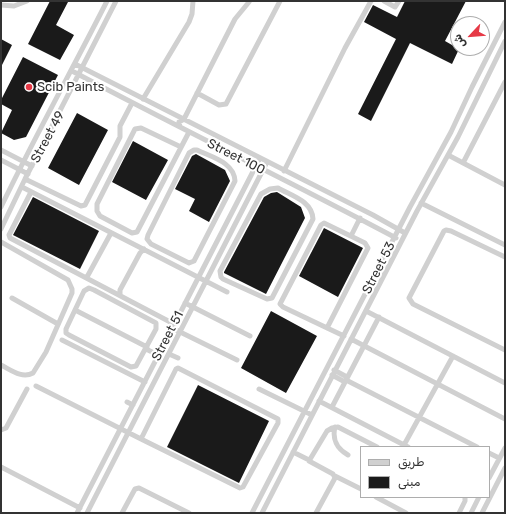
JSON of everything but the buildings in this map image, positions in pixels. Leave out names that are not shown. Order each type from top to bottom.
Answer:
[{"type":"lane","points":[[1,5],[14,6],[27,1]]},
{"type":"lane","name":"Street 49","points":[[1,207],[23,161],[72,71],[107,1]]},
{"type":"lane","name":"Street 49","points":[[1,230],[116,1]]},
{"type":"lane","points":[[143,99],[189,22],[192,14],[193,1]]},
{"type":"lane","points":[[197,93],[221,106],[226,104],[280,1]]},
{"type":"lane","points":[[284,171],[345,48],[371,1]]},
{"type":"lane","points":[[384,1],[396,7],[399,1]]},
{"type":"lane","points":[[180,127],[178,125],[179,122],[184,119],[235,18],[249,2]]},
{"type":"lane","name":"Street 53","points":[[252,513],[398,230],[451,132],[505,22]]},
{"type":"lane","name":"Street 53","points":[[262,513],[405,233],[448,155],[505,41]]},
{"type":"lane","name":"Street 100","points":[[75,64],[373,215],[405,233]]},
{"type":"lane","name":"Street 100","points":[[72,71],[256,167],[360,218],[401,241]]},
{"type":"lane","points":[[463,162],[505,82]]},
{"type":"lane","points":[[25,180],[81,206],[85,205],[120,137],[120,126],[132,102]]},
{"type":"lane","points":[[163,119],[167,116],[167,111]]},
{"type":"lane","points":[[181,147],[141,128],[135,129],[97,204],[97,211],[100,216],[132,233],[137,232],[189,132]]},
{"type":"lane","points":[[216,159],[222,149]]},
{"type":"lane","points":[[1,150],[32,166]]},
{"type":"lane","points":[[197,150],[216,159],[229,167],[234,173],[235,181],[194,262],[189,263],[151,244],[147,239],[148,235],[189,153],[197,150]]},
{"type":"lane","points":[[448,155],[505,185]]},
{"type":"lane","name":"Street 51","points":[[78,511],[260,158]]},
{"type":"lane","points":[[1,160],[28,174]]},
{"type":"lane","name":"Street 51","points":[[87,513],[267,162]]},
{"type":"lane","points":[[22,187],[227,292]]},
{"type":"lane","points":[[292,196],[296,187]]},
{"type":"lane","points":[[278,188],[292,196],[307,205],[312,211],[313,219],[272,298],[264,299],[223,279],[220,271],[261,194],[267,190],[278,188]]},
{"type":"lane","points":[[31,192],[9,236],[120,295],[173,326],[180,332],[237,360]]},
{"type":"lane","points":[[421,203],[505,246]]},
{"type":"lane","points":[[351,236],[360,218]]},
{"type":"lane","points":[[327,328],[368,248],[367,244],[327,224],[322,224],[280,303],[283,307],[327,328],[344,336]]},
{"type":"lane","points":[[505,257],[451,231],[444,230],[409,298],[413,304],[505,350]]},
{"type":"lane","points":[[87,277],[111,233]]},
{"type":"lane","points":[[1,242],[64,278],[71,284],[72,293],[46,352],[33,374],[25,376],[21,375],[1,365]]},
{"type":"lane","points":[[120,295],[120,290],[140,253],[144,249]]},
{"type":"lane","points":[[89,288],[94,290],[156,323],[156,329],[147,348],[138,364],[131,367],[66,333],[66,329],[84,291],[89,288]]},
{"type":"lane","points":[[12,298],[58,324]]},
{"type":"lane","points":[[185,303],[250,336]]},
{"type":"lane","points":[[75,310],[158,355]]},
{"type":"lane","points":[[366,311],[505,383]]},
{"type":"lane","points":[[332,407],[379,317]]},
{"type":"lane","points":[[351,339],[505,419]]},
{"type":"lane","points":[[62,340],[145,382]]},
{"type":"lane","points":[[169,354],[178,358]]},
{"type":"lane","points":[[319,401],[406,446],[419,418],[453,356]]},
{"type":"lane","points":[[36,386],[128,433],[241,488],[244,486],[278,421],[276,418],[178,368],[141,439]]},
{"type":"lane","points":[[333,373],[475,446]]},
{"type":"lane","points":[[1,430],[6,428],[27,389]]},
{"type":"lane","points":[[259,389],[312,415]]},
{"type":"lane","points":[[127,402],[133,405]]},
{"type":"lane","points":[[309,460],[325,433],[329,429],[335,427],[338,427],[375,446]]},
{"type":"lane","points":[[335,427],[334,434],[336,445],[341,451],[348,455]]},
{"type":"lane","points":[[490,476],[505,448]]},
{"type":"lane","points":[[293,452],[360,489]]},
{"type":"lane","points":[[490,454],[499,458]]},
{"type":"lane","points":[[1,467],[78,511]]},
{"type":"lane","points":[[490,497],[505,468]]},
{"type":"lane","points":[[316,513],[335,479],[335,476]]},
{"type":"lane","points":[[122,513],[134,491],[139,488],[189,513]]},
{"type":"lane","points":[[378,498],[406,513]]},
{"type":"lane","points":[[459,513],[466,498]]},
{"type":"lane","points":[[471,513],[477,498]]},
{"type":"lane","points":[[482,513],[490,498]]},
{"type":"place","name":"Scib Paints","points":[[29,87]]}]
